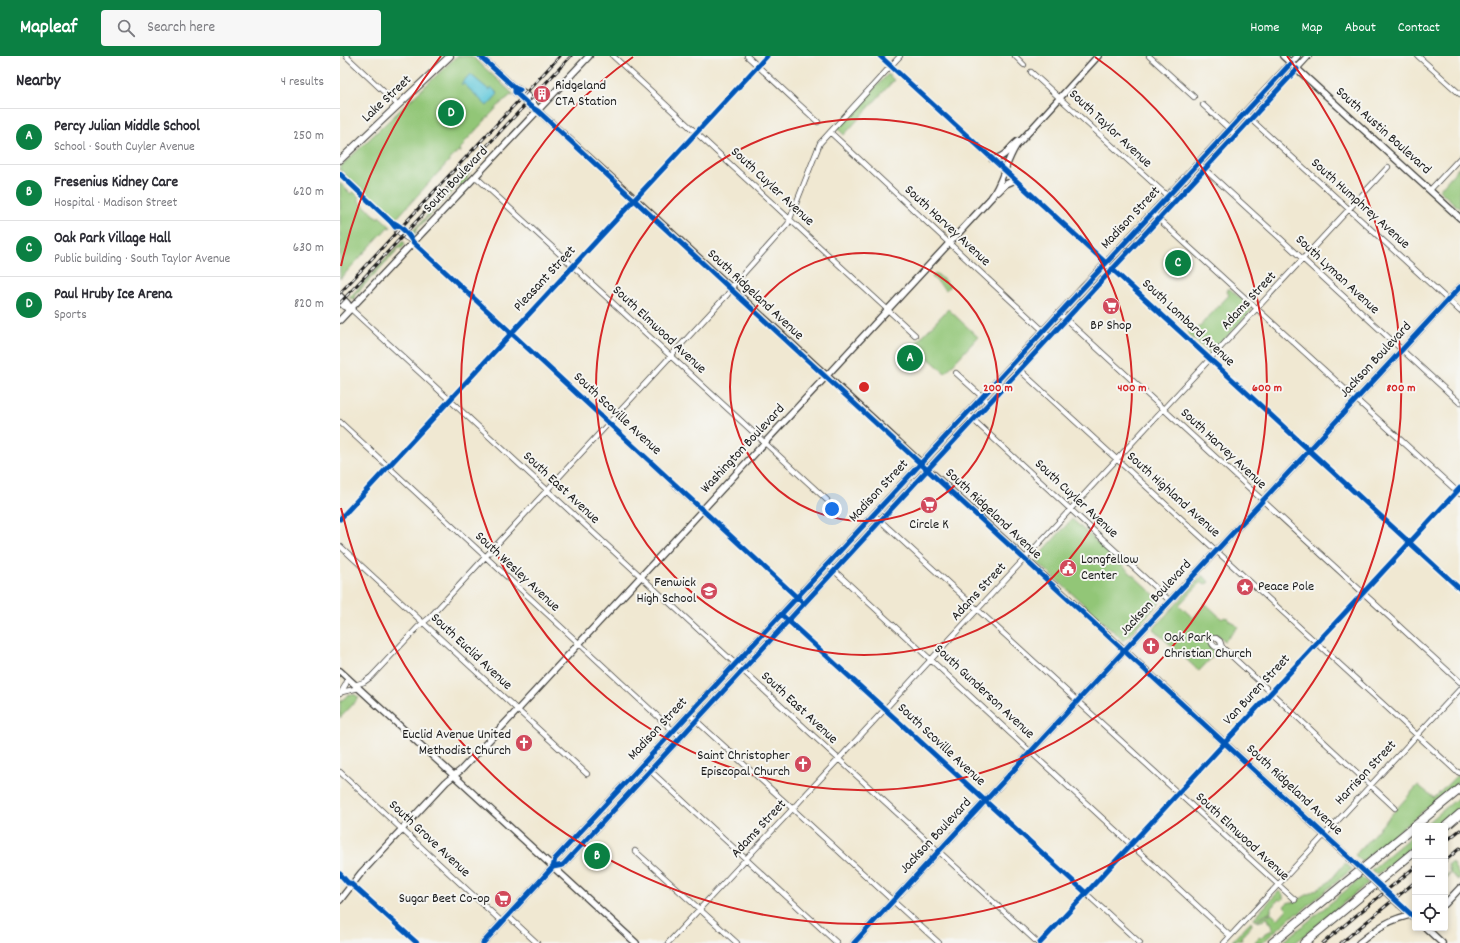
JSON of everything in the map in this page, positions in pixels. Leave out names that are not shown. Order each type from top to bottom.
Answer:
[{"type":"highway","points":[[1272,943],[1460,789]]},
{"type":"highway","points":[[1448,824],[1460,814]]},
{"type":"highway","points":[[1304,943],[1412,853]]},
{"type":"main road","name":"Lake Street","points":[[340,160],[450,56]]},
{"type":"main road","name":"Madison Street","points":[[483,943],[553,867],[555,859],[688,714],[1297,56]]},
{"type":"main road","name":"Madison Street","points":[[553,867],[563,865],[1308,56]]},
{"type":"street","points":[[346,56],[398,105]]},
{"type":"street","name":"South Ridgeland Avenue","points":[[480,56],[531,101],[538,111],[635,199],[920,464],[1412,914]]},
{"type":"street","name":"South Boulevard","points":[[340,320],[589,56]]},
{"type":"street","name":"South Cuyler Avenue","points":[[613,56],[915,335]]},
{"type":"street","points":[[747,56],[818,122]]},
{"type":"street","name":"Pleasant Street","points":[[340,519],[767,56]]},
{"type":"street","name":"South Lombard Avenue","points":[[880,56],[1460,589]]},
{"type":"street","points":[[341,693],[359,688],[371,677],[485,557],[727,295],[735,283],[786,227],[818,148],[830,132],[900,56]]},
{"type":"street","points":[[1015,56],[1024,64]]},
{"type":"street","name":"Washington Boulevard","points":[[340,900],[361,873],[446,782],[461,770],[518,710],[991,198],[999,186],[1011,154],[1023,138],[1098,56]]},
{"type":"street","points":[[1149,56],[1194,97]]},
{"type":"street","name":"South Austin Boulevard","points":[[1283,56],[1460,218]]},
{"type":"street","points":[[1418,56],[1460,94]]},
{"type":"street","name":"South Taylor Avenue","points":[[1031,72],[1174,202]]},
{"type":"street","points":[[1203,105],[1236,135]]},
{"type":"street","name":"South Humphrey Avenue","points":[[1244,113],[1460,310]]},
{"type":"street","name":"South Harvey Avenue","points":[[830,132],[1050,337]]},
{"type":"street","points":[[992,159],[996,160],[1003,156],[1012,145],[1023,138]]},
{"type":"street","points":[[1430,190],[1460,158]]},
{"type":"street","name":"South Lyman Avenue","points":[[1198,163],[1460,403]]},
{"type":"street","name":"Adams Street","points":[[668,943],[1388,167]]},
{"type":"street","name":"South Scoville Avenue","points":[[340,174],[391,222],[395,222],[413,242],[665,476]]},
{"type":"street","name":"South Elmwood Avenue","points":[[476,177],[827,500]]},
{"type":"street","points":[[991,198],[1006,184],[1015,180]]},
{"type":"street","points":[[1152,213],[1459,492]]},
{"type":"street","name":"Jackson Boulevard","points":[[854,943],[1460,288]]},
{"type":"street","points":[[340,296],[351,309]]},
{"type":"street","points":[[340,302],[344,306],[351,309]]},
{"type":"street","name":"South East Avenue","points":[[351,309],[1039,943]]},
{"type":"street","name":"South Harvey Avenue","points":[[1059,313],[1460,682]]},
{"type":"street","name":"South Highland Avenue","points":[[1013,364],[1318,642],[1456,771],[1460,773]]},
{"type":"street","points":[[956,373],[989,403]]},
{"type":"street","name":"South Cuyler Avenue","points":[[967,414],[1170,600]]},
{"type":"street","name":"South Wesley Avenue","points":[[340,422],[680,737]]},
{"type":"street","points":[[672,483],[804,604]]},
{"type":"street","name":"Van Buren Street","points":[[1039,943],[1363,593],[1459,492]]},
{"type":"street","name":"South Elmwood Avenue","points":[[874,514],[1295,900]]},
{"type":"street","name":"South Euclid Avenue","points":[[340,546],[587,774]]},
{"type":"street","name":"South Gunderson Avenue","points":[[827,564],[1230,936]]},
{"type":"street","name":"South Scoville Avenue","points":[[781,614],[1140,943]]},
{"type":"street","points":[[1222,647],[1395,808]]},
{"type":"street","points":[[340,671],[636,943]]},
{"type":"street","points":[[359,688],[371,677]]},
{"type":"street","points":[[341,693],[348,678]]},
{"type":"street","name":"Harrison Street","points":[[1224,943],[1460,689]]},
{"type":"street","points":[[688,714],[939,943]]},
{"type":"street","points":[[643,764],[838,943]]},
{"type":"street","name":"South Grove Avenue","points":[[340,772],[502,922]]},
{"type":"street","points":[[635,851],[737,943]]},
{"type":"street","points":[[340,873],[350,880],[351,884],[417,943]]},
{"type":"street","points":[[1448,901],[1460,888]]},
{"type":"street","points":[[508,916],[537,943]]},
{"type":"street","points":[[1359,943],[1384,924],[1392,920],[1412,916]]},
{"type":"street","points":[[1429,931],[1442,943]]},
{"type":"green space","points":[[457,56],[472,56],[514,95],[511,95],[504,100],[464,143],[465,144],[460,149],[460,153],[458,151],[396,219],[396,221],[340,170],[340,167]]},
{"type":"green space","points":[[888,74],[894,80],[844,135],[837,128]]},
{"type":"green space","points":[[473,166],[467,178],[468,180],[462,185],[458,185],[416,230],[415,234],[411,233]]},
{"type":"green space","points":[[1460,166],[1460,209],[1439,190]]},
{"type":"green space","points":[[340,183],[351,194],[353,191],[359,197],[359,201],[378,218],[379,216],[391,227],[388,227],[340,279]]},
{"type":"green space","points":[[403,241],[405,244],[402,248],[399,248],[354,296],[354,299],[349,298]]},
{"type":"green space","points":[[936,273],[950,286],[946,290],[932,277]]},
{"type":"green space","points":[[1228,289],[1230,289],[1251,308],[1251,311],[1212,353],[1209,353],[1188,334],[1188,332],[1192,328],[1196,330],[1229,295],[1227,292]]},
{"type":"green space","points":[[948,309],[978,337],[945,373],[914,345]]},
{"type":"green space","points":[[1072,519],[1161,601],[1124,641],[1035,560]]},
{"type":"green space","points":[[1203,575],[1209,582],[1205,585],[1201,582],[1179,605],[1193,618],[1205,605],[1205,603],[1222,619],[1227,617],[1230,622],[1232,621],[1238,627],[1225,641],[1218,635],[1208,639],[1209,644],[1216,653],[1199,671],[1153,629]]},
{"type":"green space","points":[[349,694],[356,695],[359,698],[340,718],[340,702]]},
{"type":"green space","points":[[1456,776],[1460,776],[1460,781],[1390,838],[1389,837],[1362,862],[1355,855],[1418,785],[1434,798]]},
{"type":"green space","points":[[1460,796],[1460,807],[1441,823],[1428,823]]},
{"type":"green space","points":[[1412,836],[1412,846],[1377,875],[1371,870]]},
{"type":"green space","points":[[1452,862],[1460,877],[1458,880],[1450,873],[1448,875],[1450,872],[1448,865]]},
{"type":"green space","points":[[1345,863],[1352,869],[1298,914],[1296,913],[1262,943],[1254,943],[1265,933],[1273,930],[1271,922],[1269,922],[1268,918],[1257,922],[1260,918],[1272,913],[1278,919],[1287,909],[1284,906],[1287,903],[1293,903],[1329,882]]},
{"type":"green space","points":[[1362,877],[1368,883],[1295,943],[1282,943]]},
{"type":"green space","points":[[1279,891],[1283,895],[1283,899],[1281,901],[1279,899],[1271,908],[1271,912],[1259,917],[1256,921],[1254,918]]},
{"type":"green space","points":[[1251,921],[1252,925],[1241,937],[1242,940],[1232,941]]},
{"type":"water","points":[[470,74],[489,90],[492,88],[498,94],[487,106],[464,84],[461,84]]},
{"type":"railway","points":[[340,293],[560,56]]},
{"type":"railway","points":[[340,303],[571,56]]},
{"type":"railway","points":[[1448,840],[1460,830]]},
{"type":"railway","points":[[1447,859],[1460,848]]},
{"type":"railway","points":[[1323,943],[1412,869]]},
{"type":"railway","points":[[1341,943],[1412,884]]},
{"type":"cycle path","points":[[480,56],[515,88],[520,90]]},
{"type":"cycle path","points":[[340,519],[767,56]]},
{"type":"cycle path","points":[[880,56],[1106,263]]},
{"type":"cycle path","points":[[553,867],[555,859],[1291,63]]},
{"type":"cycle path","points":[[483,943],[553,867],[563,865],[1297,69]]},
{"type":"cycle path","points":[[515,88],[515,92],[530,106],[538,111],[894,440]]},
{"type":"cycle path","points":[[340,174],[395,227]]},
{"type":"cycle path","points":[[391,222],[404,230],[413,242],[802,602]]},
{"type":"cycle path","points":[[1112,269],[1460,589]]},
{"type":"cycle path","points":[[854,943],[1460,287]]},
{"type":"cycle path","points":[[898,443],[1412,915]]},
{"type":"cycle path","points":[[1040,943],[1460,488]]},
{"type":"cycle path","points":[[783,616],[1086,893]]},
{"type":"cycle path","points":[[340,874],[348,883],[357,889],[417,943]]},
{"type":"place","name":"Ridgeland CTA Station","points":[[542,94]]},
{"type":"place","name":"Paul Hruby Ice Arena","points":[[451,113]]},
{"type":"place","name":"Oak Park Village Hall","points":[[1178,263]]},
{"type":"place","name":"BP Shop","points":[[1111,306]]},
{"type":"place","name":"Percy Julian Middle School","points":[[910,358]]},
{"type":"place","name":"Circle K","points":[[929,505]]},
{"type":"place","name":"Longfellow Center","points":[[1068,568]]},
{"type":"place","name":"Peace Pole","points":[[1245,587]]},
{"type":"place","name":"Fenwick High School","points":[[709,591]]},
{"type":"place","name":"Oak Park Christian Church","points":[[1151,646]]},
{"type":"place","name":"Euclid Avenue United Methodist Church","points":[[524,743]]},
{"type":"place","name":"Saint Christopher Episcopal Church","points":[[803,764]]},
{"type":"place","name":"Fresenius Kidney Care","points":[[597,856]]},
{"type":"place","name":"Sugar Beet Co-op","points":[[503,899]]}]
